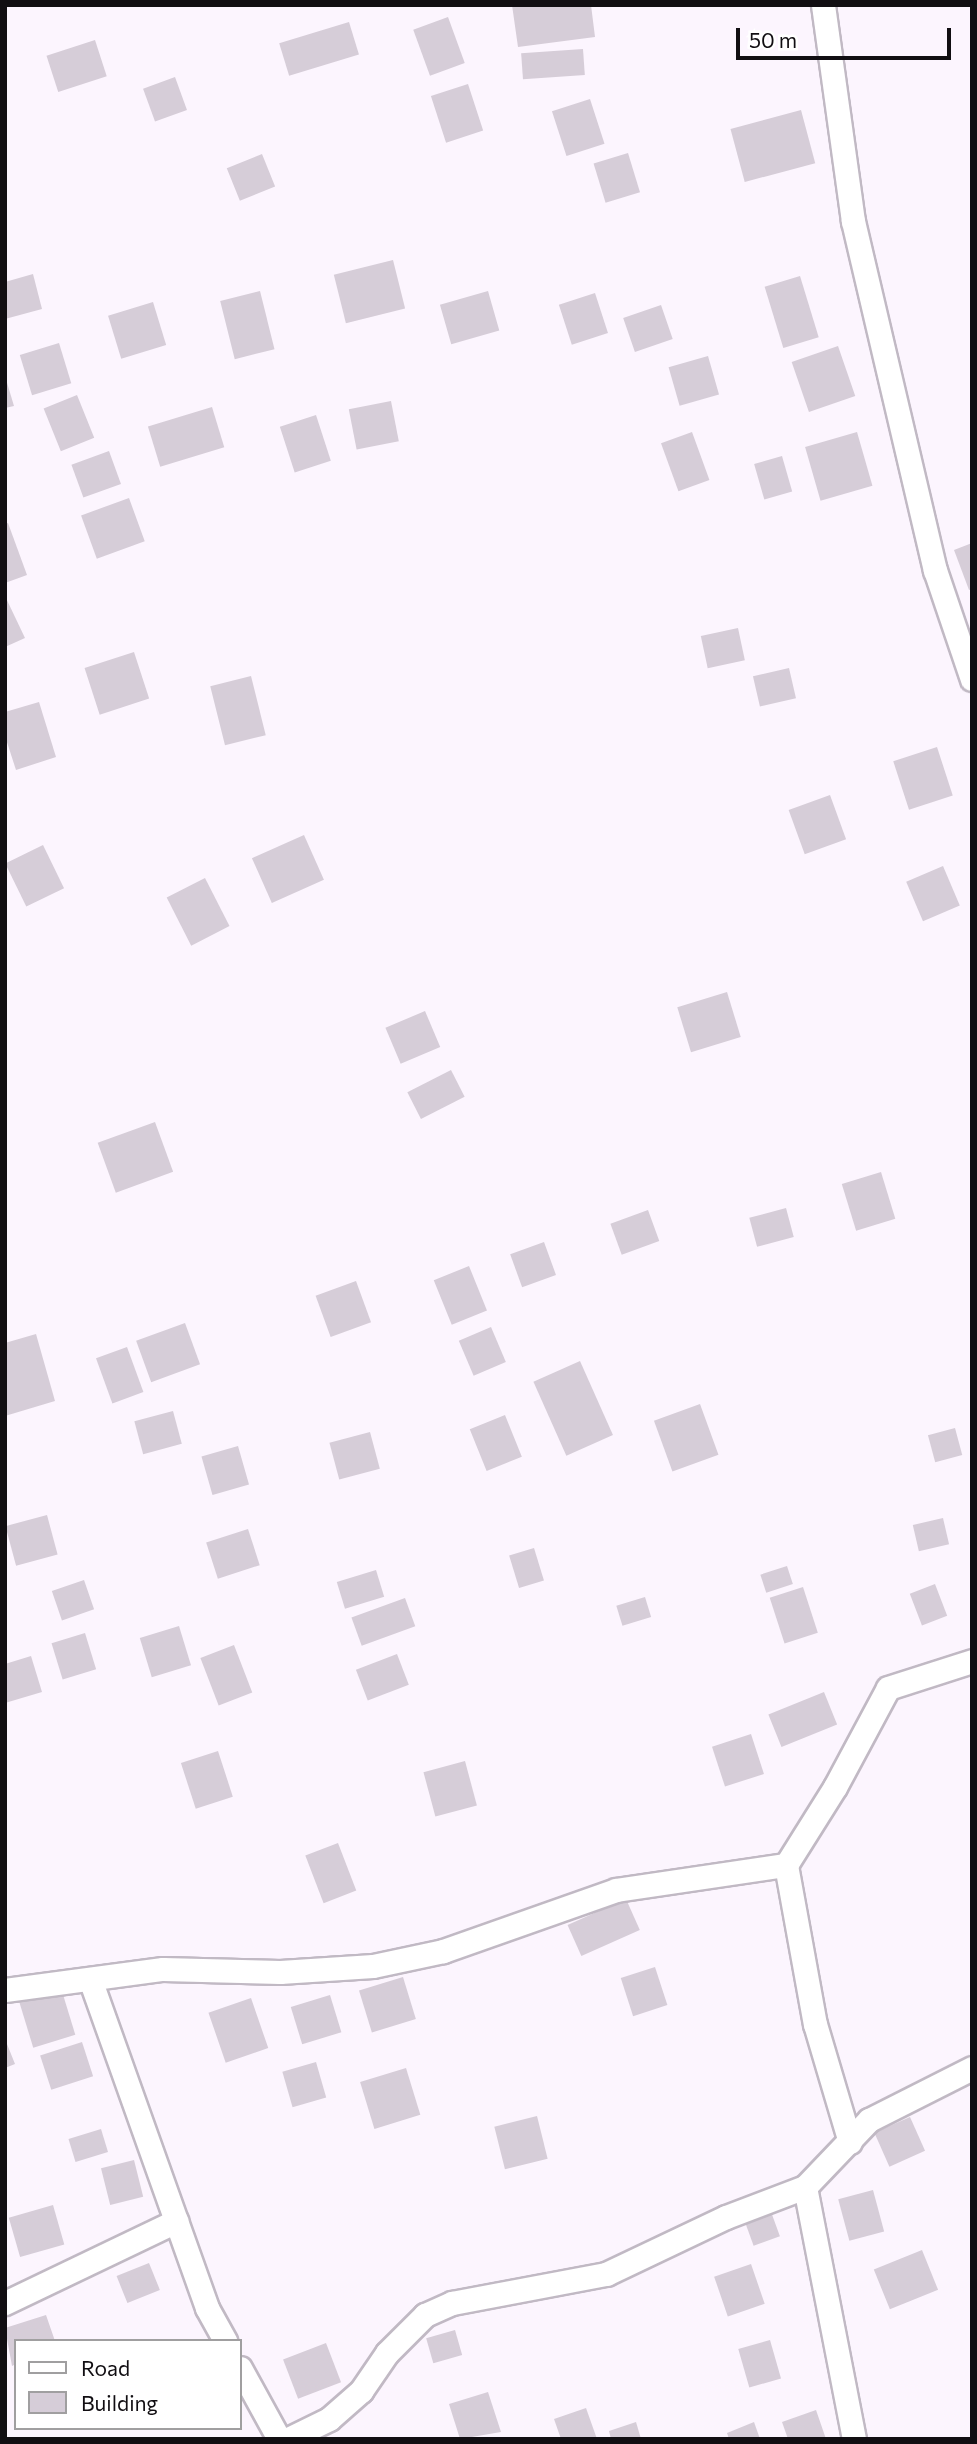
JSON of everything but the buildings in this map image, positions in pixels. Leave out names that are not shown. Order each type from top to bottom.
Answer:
[{"type":"street","points":[[823,5],[853,221],[935,570],[972,679]]},
{"type":"street","points":[[850,2141],[815,2024],[786,1865],[835,1787],[888,1688],[972,1661]]},
{"type":"street","points":[[5,1990],[163,1969],[279,1972],[373,1966],[443,1951],[616,1890],[786,1865]]},
{"type":"street","points":[[90,1979],[207,2308],[224,2339]]},
{"type":"street","points":[[288,2439],[329,2419],[361,2391],[387,2353],[425,2315],[452,2303],[606,2274],[726,2217],[805,2187],[869,2120],[972,2068]]},
{"type":"street","points":[[805,2187],[854,2439]]},
{"type":"street","points":[[5,2303],[176,2221]]},
{"type":"street","points":[[242,2372],[279,2439]]}]
